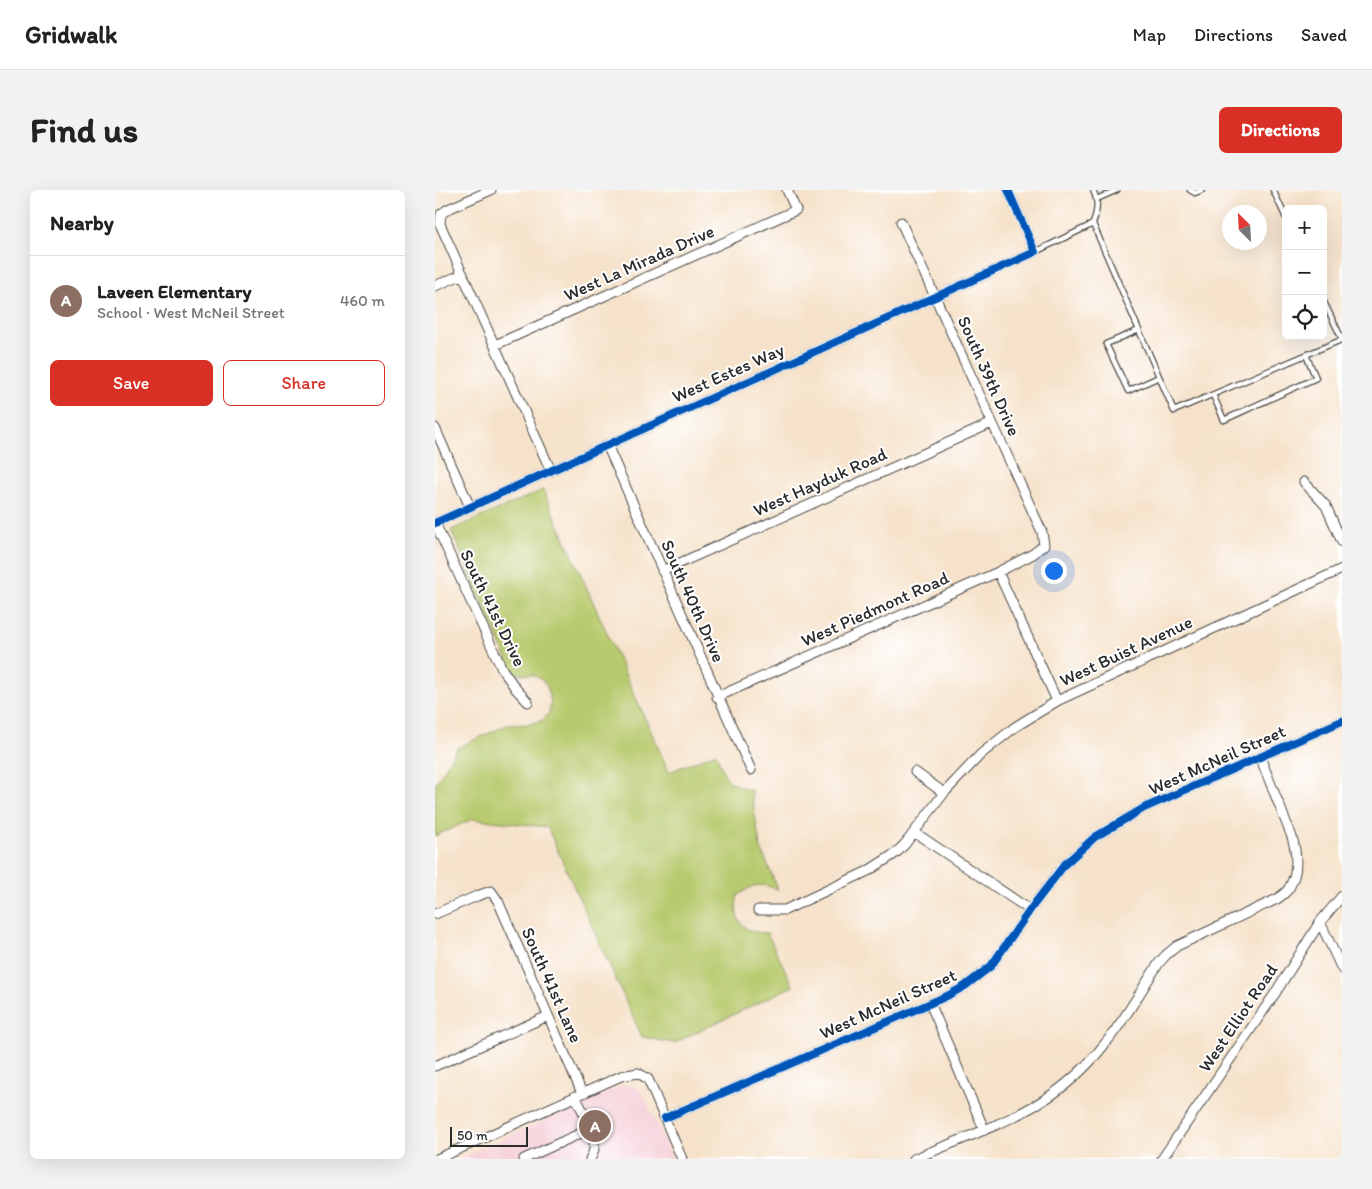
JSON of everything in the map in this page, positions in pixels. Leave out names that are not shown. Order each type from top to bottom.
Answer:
[{"type":"street","points":[[491,190],[448,209],[441,214],[441,224],[551,471]]},
{"type":"street","name":"West La Mirada Drive","points":[[495,345],[796,210],[787,190]]},
{"type":"street","points":[[1008,190],[1035,252]]},
{"type":"street","name":"South 39th Drive","points":[[901,222],[1042,532],[1044,545]]},
{"type":"street","name":"West Estes Way","points":[[435,523],[1035,252]]},
{"type":"street","points":[[435,286],[463,274]]},
{"type":"street","name":"West Hayduk Road","points":[[662,572],[992,423]]},
{"type":"street","points":[[435,428],[470,507]]},
{"type":"street","name":"South 40th Drive","points":[[607,445],[717,697],[751,770]]},
{"type":"street","points":[[1304,482],[1325,506],[1342,542]]},
{"type":"street","name":"South 41st Drive","points":[[435,523],[502,669],[528,702]]},
{"type":"street","name":"West Piedmont Road","points":[[717,697],[998,572],[1033,554],[1044,545]]},
{"type":"street","name":"West Buist Avenue","points":[[758,910],[785,910],[868,871],[896,853],[944,793],[981,754],[1015,727],[1057,701],[1342,569]]},
{"type":"street","points":[[998,572],[1057,701]]},
{"type":"street","name":"West McNeil Street","points":[[665,1118],[965,986],[991,966],[1065,864],[1095,837],[1144,808],[1342,721]]},
{"type":"street","points":[[914,1159],[1024,1112],[1061,1088],[1081,1071],[1105,1045],[1166,954],[1177,946],[1277,899],[1289,889],[1296,867],[1296,851],[1260,757]]},
{"type":"street","points":[[915,772],[944,793]]},
{"type":"street","points":[[914,832],[1030,910]]},
{"type":"street","name":"South 41st Lane","points":[[435,914],[491,891],[498,901],[548,1016],[591,1129]]},
{"type":"street","name":"West Elliot Road","points":[[1162,1158],[1274,995],[1320,922],[1342,896]]},
{"type":"street","points":[[1320,922],[1342,969]]},
{"type":"street","points":[[930,1003],[984,1129]]},
{"type":"street","points":[[435,1066],[548,1016]]},
{"type":"street","points":[[437,1159],[621,1076],[638,1073],[648,1079],[682,1159]]},
{"type":"street","points":[[524,1159],[591,1129],[594,1144],[591,1159]]},
{"type":"lane","points":[[1035,252],[1093,224],[1098,211],[1097,199],[1093,190]]},
{"type":"lane","points":[[1097,199],[1117,190]]},
{"type":"lane","points":[[1190,190],[1195,193],[1202,190]]},
{"type":"lane","points":[[1273,190],[1282,209]]},
{"type":"lane","points":[[1093,224],[1175,411],[1342,340],[1327,308]]},
{"type":"lane","points":[[1139,330],[1106,344],[1128,391],[1159,377]]},
{"type":"lane","points":[[1213,395],[1224,420],[1316,378],[1306,355]]},
{"type":"shaded area","points":[[622,1085],[632,1085],[642,1092],[672,1159],[458,1159]]},
{"type":"green space","points":[[543,490],[669,772],[716,753],[727,778],[736,785],[751,790],[760,846],[778,890],[762,885],[749,888],[738,895],[736,911],[739,920],[746,928],[753,932],[767,933],[793,986],[674,1043],[642,1037],[547,827],[473,819],[435,836],[435,785],[457,748],[507,725],[530,724],[543,720],[549,713],[551,702],[547,686],[541,679],[533,675],[513,673],[451,530]]},
{"type":"cycle path","points":[[435,523],[1035,252],[1008,190]]},
{"type":"cycle path","points":[[665,1118],[947,996],[965,986],[991,966],[1065,864],[1095,837],[1144,808],[1342,721]]},
{"type":"place","name":"Laveen Elementary","points":[[595,1126]]}]
